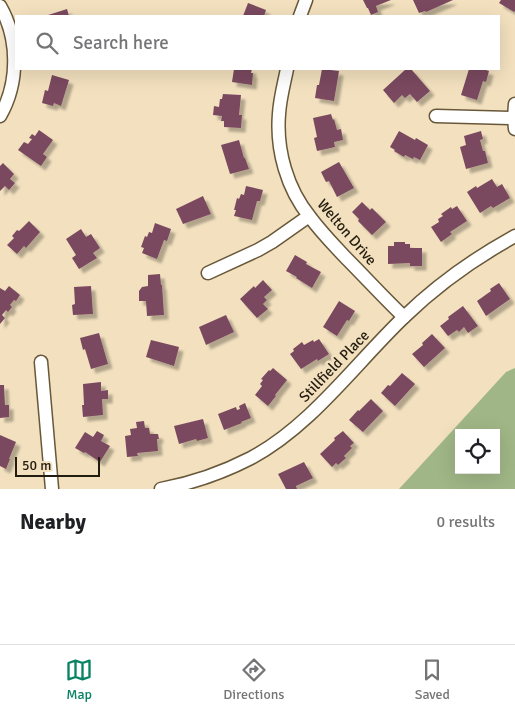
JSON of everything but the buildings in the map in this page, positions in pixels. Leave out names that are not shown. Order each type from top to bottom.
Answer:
[{"type":"street","points":[[300,15],[306,0]]},
{"type":"street","points":[[0,6],[11,34],[14,65],[9,98],[0,116]]},
{"type":"street","name":"Welton Drive","points":[[287,70],[281,95],[278,132],[289,182],[309,216],[331,242],[404,317]]},
{"type":"street","points":[[436,116],[514,123],[515,104]]},
{"type":"street","points":[[208,273],[258,250],[309,216]]},
{"type":"street","name":"Stillfield Place","points":[[161,489],[187,484],[225,471],[252,458],[279,440],[325,400],[417,305],[461,270],[515,236]]},
{"type":"street","points":[[41,362],[52,489]]},
{"type":"green space","points":[[515,368],[515,489],[399,489],[506,372]]}]
